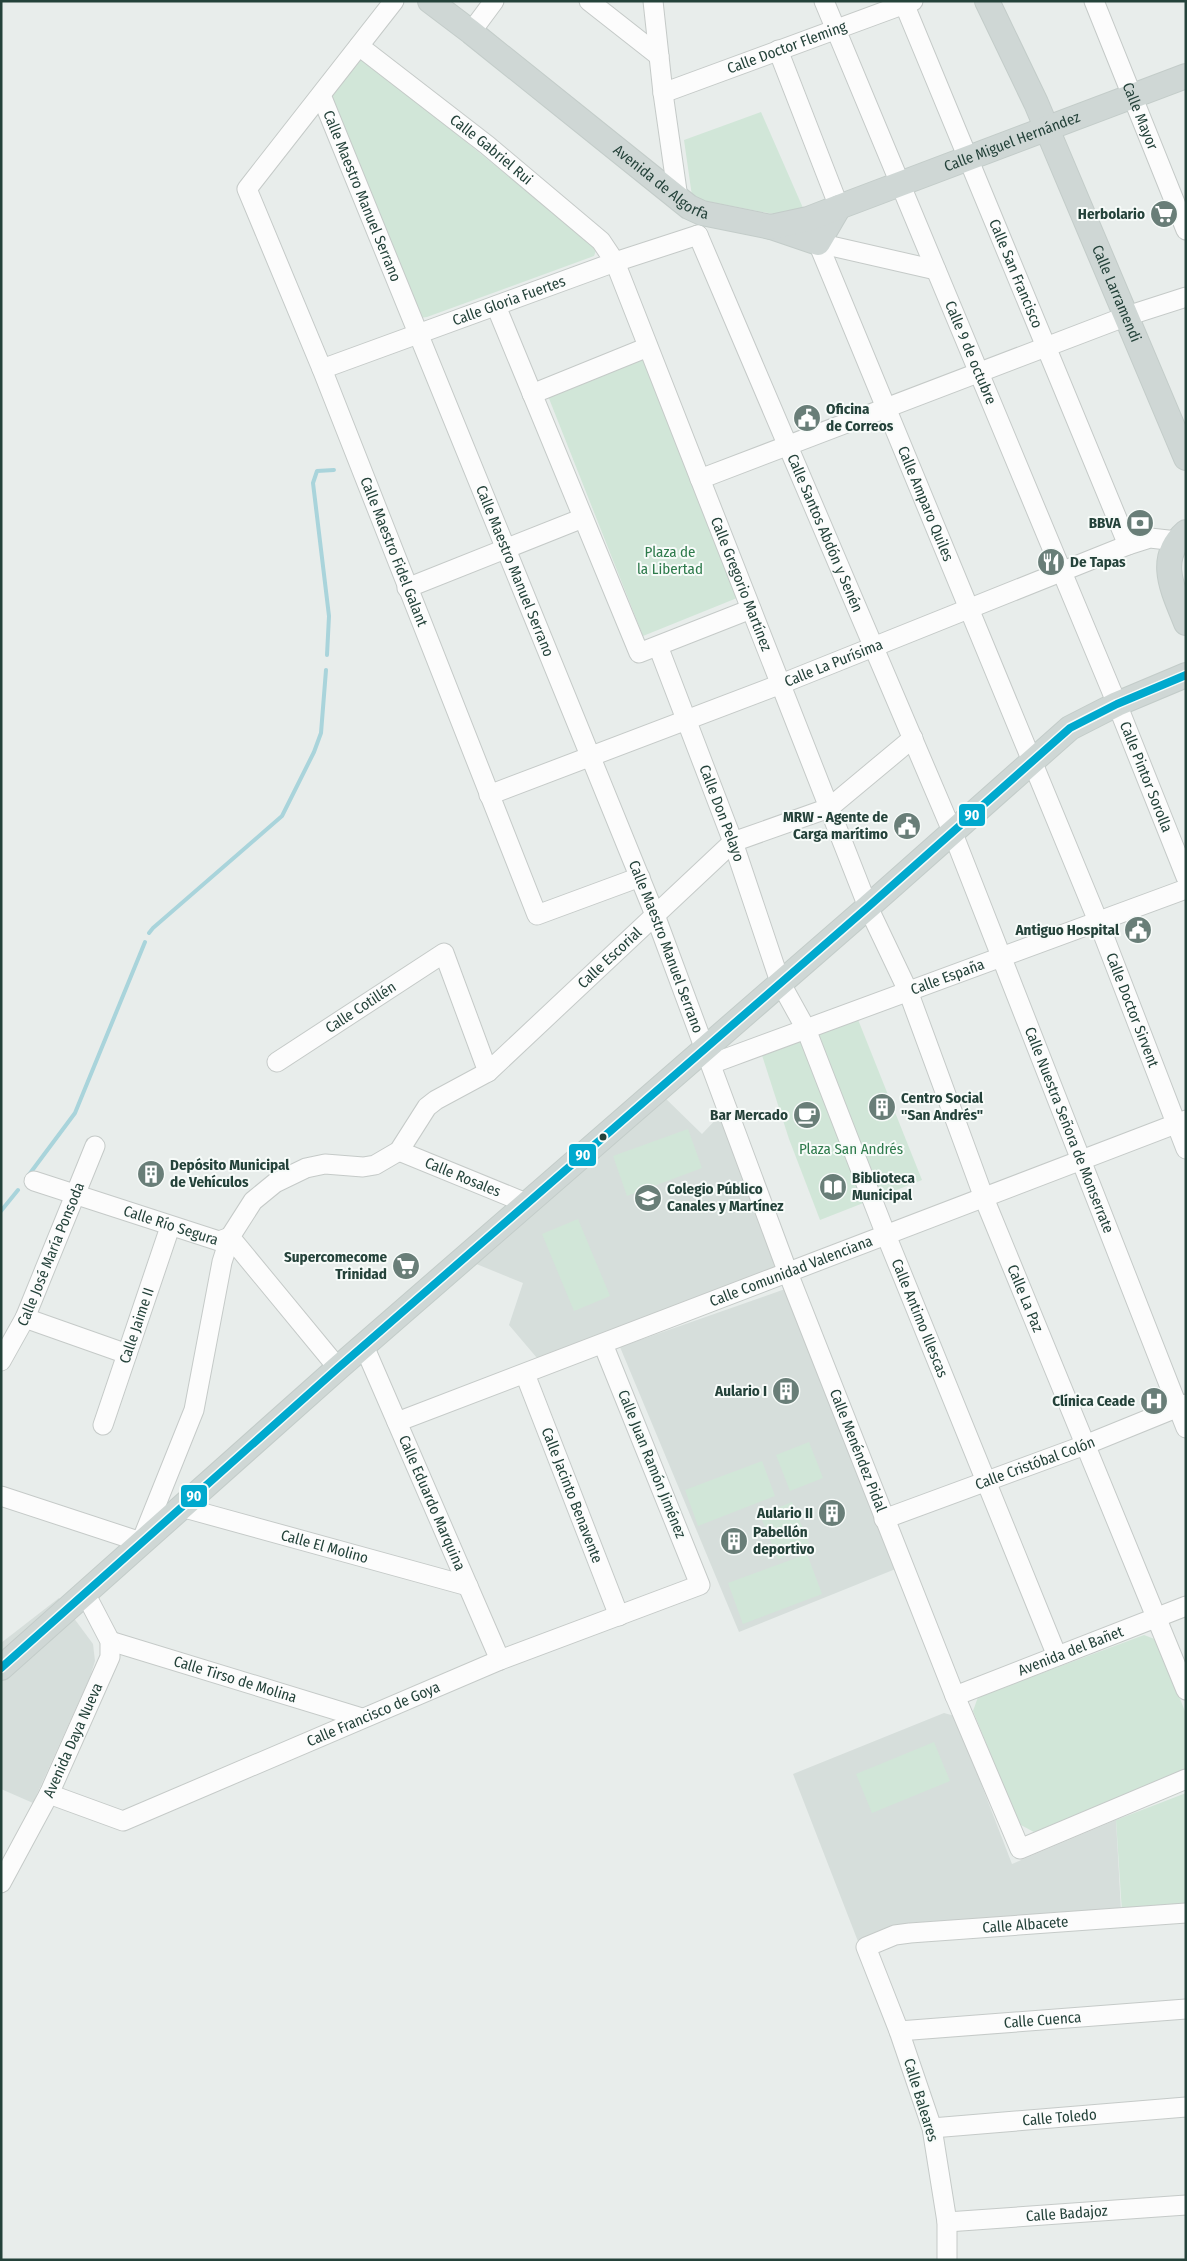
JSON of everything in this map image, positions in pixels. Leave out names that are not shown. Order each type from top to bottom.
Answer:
[{"type":"main road","name":"Avenida de Algorfa","points":[[430,1],[689,207],[700,224],[771,227],[818,243]]},
{"type":"main road","name":"Calle Larramendi","points":[[987,1],[1046,128],[1186,458]]},
{"type":"main road","name":"Calle Miguel Hernández","points":[[771,227],[808,218],[840,207],[1186,76]]},
{"type":"main road","points":[[818,243],[840,207]]},
{"type":"main road","points":[[1181,537],[1170,559],[1168,576],[1186,623]]},
{"type":"main road","points":[[1,1668],[526,1203],[708,1055],[780,982],[868,907],[1070,728],[1117,704],[1185,677]]},
{"type":"street","points":[[321,96],[394,1]]},
{"type":"street","points":[[471,32],[494,1]]},
{"type":"street","points":[[589,1],[659,56]]},
{"type":"street","points":[[653,1],[663,92],[678,198]]},
{"type":"street","name":"Calle 9 de octubre","points":[[824,1],[1117,704]]},
{"type":"street","name":"Calle Mayor","points":[[1094,1],[1186,230]]},
{"type":"street","name":"Calle Doctor Fleming","points":[[663,92],[907,2]]},
{"type":"street","name":"Calle San Francisco","points":[[907,2],[968,158],[1128,545]]},
{"type":"street","name":"Calle Gabriel Rui","points":[[359,46],[487,145],[601,241],[615,262]]},
{"type":"street","points":[[778,50],[840,207]]},
{"type":"street","name":"Calle Maestro Fidel Galant","points":[[321,96],[247,189],[322,369],[406,588],[538,915],[640,877]]},
{"type":"street","name":"Calle Maestro Manuel Serrano","points":[[321,96],[640,877],[708,1055]]},
{"type":"street","name":"Calle Amparo Quiles","points":[[808,218],[1032,761]]},
{"type":"street","name":"Calle Gloria Fuertes","points":[[322,369],[615,262],[700,224]]},
{"type":"street","name":"Calle Santos Abdón y Senén","points":[[700,224],[788,445],[952,831]]},
{"type":"street","name":"Avenida de Algorfa","points":[[818,243],[936,270]]},
{"type":"street","name":"Calle Gregorio Martínez","points":[[615,262],[868,907]]},
{"type":"street","points":[[700,478],[1047,348],[1127,316],[1186,297]]},
{"type":"street","points":[[496,306],[639,653],[751,609]]},
{"type":"street","points":[[532,394],[648,347]]},
{"type":"street","points":[[406,588],[583,518]]},
{"type":"street","name":"Calle La Purísima","points":[[489,795],[685,718],[781,684],[873,645],[1128,545],[1150,538],[1181,537]]},
{"type":"street","name":"Calle Don Pelayo","points":[[658,646],[733,842],[780,982]]},
{"type":"street","name":"Calle Pintor Sorolla","points":[[1117,704],[1186,877]]},
{"type":"street","name":"Calle Escorial","points":[[399,1151],[427,1107],[436,1100],[488,1072],[733,842],[829,808],[913,738]]},
{"type":"street","name":"Calle Doctor Sirvent","points":[[1032,761],[1180,1122],[1186,1150]]},
{"type":"street","name":"Calle Nuestra Señora de Monserrate","points":[[952,831],[1081,1160],[1182,1406],[1186,1428]]},
{"type":"street","name":"Calle España","points":[[708,1055],[806,1029],[1186,889]]},
{"type":"street","name":"Calle La Paz","points":[[868,907],[908,991],[984,1198],[1186,1690]]},
{"type":"street","name":"Calle Cotillén","points":[[277,1062],[444,953],[488,1072]]},
{"type":"street","name":"Calle Antimo Illescas","points":[[780,982],[806,1029],[886,1235],[1057,1656]]},
{"type":"street","name":"Calle Menéndez Pidal","points":[[708,1055],[788,1273],[884,1519],[955,1696],[1020,1849],[1186,1779]]},
{"type":"street","name":"Calle Comunidad Valenciana","points":[[397,1422],[1180,1122]]},
{"type":"street","name":"Calle José María Ponsoda","points":[[1,1361],[25,1318],[95,1146]]},
{"type":"street","points":[[1,1496],[141,1542],[194,1410],[222,1262],[230,1237],[253,1201],[275,1183],[290,1174],[314,1165],[325,1164],[354,1168],[375,1165],[399,1151]]},
{"type":"street","name":"Calle Rosales","points":[[399,1151],[526,1203]]},
{"type":"street","name":"Calle Río Segura","points":[[34,1181],[219,1242],[230,1237],[338,1368]]},
{"type":"street","name":"Calle Jaime II","points":[[103,1425],[170,1226]]},
{"type":"street","points":[[25,1318],[127,1354]]},
{"type":"street","name":"Calle Juan Ramón Jiménez","points":[[603,1344],[700,1585]]},
{"type":"street","name":"Calle Eduardo Marquina","points":[[364,1346],[500,1660]]},
{"type":"street","name":"Calle Jacinto Benavente","points":[[525,1374],[619,1616]]},
{"type":"street","name":"Calle Cristóbal Colón","points":[[884,1519],[1085,1445],[1182,1406]]},
{"type":"street","name":"Calle El Molino","points":[[181,1507],[468,1586]]},
{"type":"street","name":"Calle Francisco de Goya","points":[[49,1794],[123,1821],[500,1660],[700,1585]]},
{"type":"street","points":[[85,1593],[110,1641]]},
{"type":"street","name":"Avenida del Bañet","points":[[955,1696],[1186,1606]]},
{"type":"street","name":"Calle Tirso de Molina","points":[[110,1641],[362,1718]]},
{"type":"street","name":"Avenida Daya Nueva","points":[[1,1883],[49,1794],[110,1657],[110,1641]]},
{"type":"street","name":"Calle Albacete","points":[[866,1947],[895,1935],[910,1933],[1186,1913]]},
{"type":"street","name":"Calle Baleares","points":[[866,1947],[899,2031],[932,2128],[947,2222],[947,2260]]},
{"type":"street","name":"Calle Cuenca","points":[[899,2031],[1186,2009]]},
{"type":"street","name":"Calle Toledo","points":[[932,2128],[1186,2107]]},
{"type":"street","name":"Calle Badajoz","points":[[947,2222],[1186,2205]]},
{"type":"shaded area","name":"Colegio Público Canales y Martínez","points":[[661,1094],[702,1134],[721,1114],[783,1271],[537,1358],[509,1325],[523,1283],[469,1261]]},
{"type":"shaded area","points":[[788,1288],[903,1566],[739,1632],[620,1347]]},
{"type":"shaded area","points":[[59,1598],[93,1644],[95,1661],[90,1677],[33,1803],[1,1789],[1,1643]]},
{"type":"shaded area","points":[[944,1713],[955,1716],[1012,1864],[1116,1820],[1121,1911],[909,1923],[859,1944],[793,1774]]},
{"type":"green space","points":[[364,59],[597,248],[594,256],[420,318],[331,104],[332,96],[358,61]]},
{"type":"green space","points":[[761,112],[803,208],[784,216],[701,200],[692,196],[684,140]]},
{"type":"green space","name":"Plaza de la Libertad","points":[[644,357],[742,596],[643,636],[548,396]]},
{"type":"green space","name":"Plaza San Andrés","points":[[857,1017],[922,1180],[820,1220],[789,1139],[760,1049]]},
{"type":"green space","points":[[688,1129],[702,1168],[627,1196],[613,1156]]},
{"type":"green space","points":[[578,1219],[610,1296],[574,1311],[542,1234]]},
{"type":"green space","points":[[809,1442],[823,1478],[790,1491],[776,1455]]},
{"type":"green space","points":[[762,1461],[775,1496],[698,1526],[685,1490]]},
{"type":"green space","points":[[792,1502],[810,1546],[778,1559],[760,1515]]},
{"type":"green space","points":[[807,1554],[822,1594],[743,1624],[728,1583]]},
{"type":"green space","points":[[1144,1635],[1157,1640],[1186,1714],[1186,1771],[1034,1832],[1019,1824],[973,1711],[978,1697]]},
{"type":"green space","points":[[934,1742],[950,1781],[872,1813],[856,1774]]},
{"type":"green space","points":[[1186,1793],[1186,1908],[1122,1912],[1116,1820]]},
{"type":"waterway","points":[[327,655],[329,616],[313,483],[317,471],[334,470]]},
{"type":"waterway","points":[[149,933],[282,816],[314,752],[321,733],[326,670]]},
{"type":"waterway","points":[[28,1176],[75,1113],[145,942]]},
{"type":"waterway","points":[[1,1211],[18,1190]]},
{"type":"transit line","name":"90","points":[[1,1668],[338,1368],[868,907],[1070,728],[1117,704],[1186,675]]},
{"type":"place","name":"Herbolario","points":[[1164,214]]},
{"type":"place","name":"Oficina de Correos","points":[[807,418]]},
{"type":"place","name":"BBVA","points":[[1140,523]]},
{"type":"place","name":"De Tapas","points":[[1051,562]]},
{"type":"place","name":"MRW - Agente de Carga marítimo","points":[[907,826]]},
{"type":"place","name":"Antiguo Hospital","points":[[1138,930]]},
{"type":"place","name":"Centro Social \"San Andrés\"","points":[[882,1107]]},
{"type":"place","name":"Bar Mercado","points":[[807,1115]]},
{"type":"place","name":"Depósito Municipal de Vehículos","points":[[151,1174]]},
{"type":"place","name":"Biblioteca Municipal","points":[[833,1187]]},
{"type":"place","name":"Colegio Público Canales y Martínez","points":[[648,1198]]},
{"type":"place","name":"Supercomecome Trinidad","points":[[406,1266]]},
{"type":"place","name":"Aulario I","points":[[786,1391]]},
{"type":"place","name":"Clínica Ceade","points":[[1154,1401]]},
{"type":"place","name":"Aulario II","points":[[832,1513]]},
{"type":"place","name":"Pabellón deportivo","points":[[734,1541]]}]
